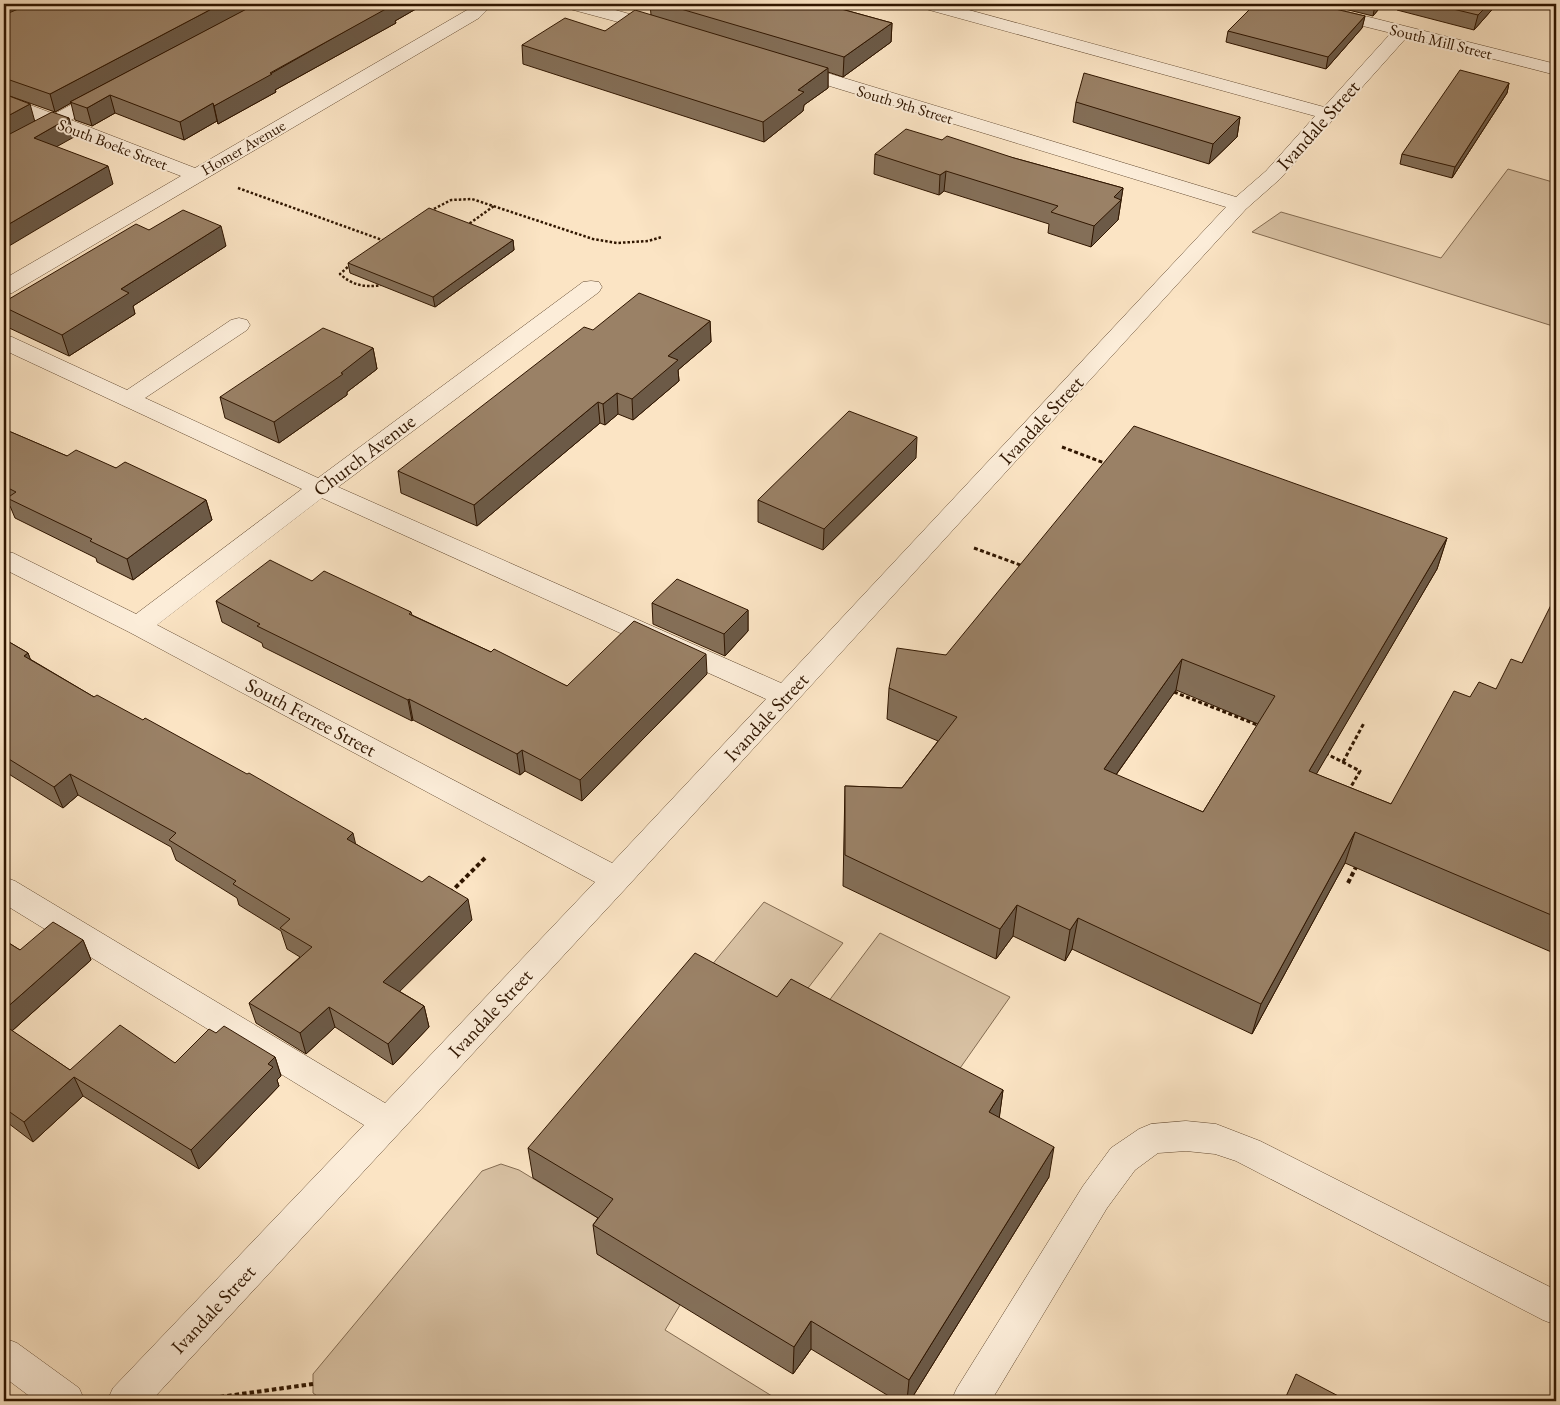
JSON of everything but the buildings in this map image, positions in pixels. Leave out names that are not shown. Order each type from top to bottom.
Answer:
[{"type":"street","name":"Homer Avenue","points":[[4,288],[473,14],[485,4]]},
{"type":"street","points":[[572,4],[603,7],[675,33]]},
{"type":"street","points":[[928,4],[1328,114]]},
{"type":"street","name":"South Mill Street","points":[[1297,4],[1556,70]]},
{"type":"street","name":"Ivandale Street","points":[[126,1401],[616,879],[1239,206],[1274,175],[1402,30]]},
{"type":"street","name":"South 9th Street","points":[[780,65],[1239,206]]},
{"type":"street","points":[[4,149],[117,88]]},
{"type":"street","name":"South Boeke Street","points":[[4,102],[195,175]]},
{"type":"street","name":"Church Avenue","points":[[138,626],[591,287]]},
{"type":"street","points":[[129,399],[239,325]]},
{"type":"street","points":[[4,342],[320,488],[785,696]]},
{"type":"street","name":"South Ferree Street","points":[[4,559],[138,626],[616,879]]},
{"type":"street","points":[[4,889],[388,1122]]},
{"type":"street","points":[[970,1401],[1095,1197],[1122,1158],[1151,1139],[1186,1136],[1216,1139],[1248,1151],[1556,1308]]},
{"type":"street","points":[[4,1355],[66,1401]]},
{"type":"path","points":[[237,188],[385,241]]},
{"type":"path","points":[[428,213],[451,200],[472,199],[593,239],[617,244],[648,241],[662,237]]},
{"type":"path","points":[[464,227],[494,206]]},
{"type":"path","points":[[377,246],[392,236]]},
{"type":"path","points":[[354,262],[340,274],[344,279],[366,288],[386,282]]},
{"type":"path","points":[[1060,446],[1113,466]]},
{"type":"path","points":[[974,548],[1029,568]]},
{"type":"path","points":[[1174,692],[1263,727]]},
{"type":"path","points":[[1342,762],[1364,723]]},
{"type":"path","points":[[1319,750],[1360,770],[1348,793]]},
{"type":"path","points":[[448,895],[487,856]]},
{"type":"path","points":[[1348,883],[1361,858]]},
{"type":"path","points":[[205,1399],[313,1384]]},
{"type":"shaded area","points":[[1508,169],[1556,183],[1556,327],[1252,232],[1281,212],[1441,258]]},
{"type":"shaded area","points":[[764,902],[843,943],[777,1028],[696,984]]},
{"type":"shaded area","points":[[880,933],[1010,997],[944,1091],[813,1022]]},
{"type":"shaded area","points":[[501,1164],[519,1170],[616,1229],[597,1254],[680,1305],[665,1330],[780,1401],[324,1401],[313,1393],[313,1374],[482,1171]]}]
